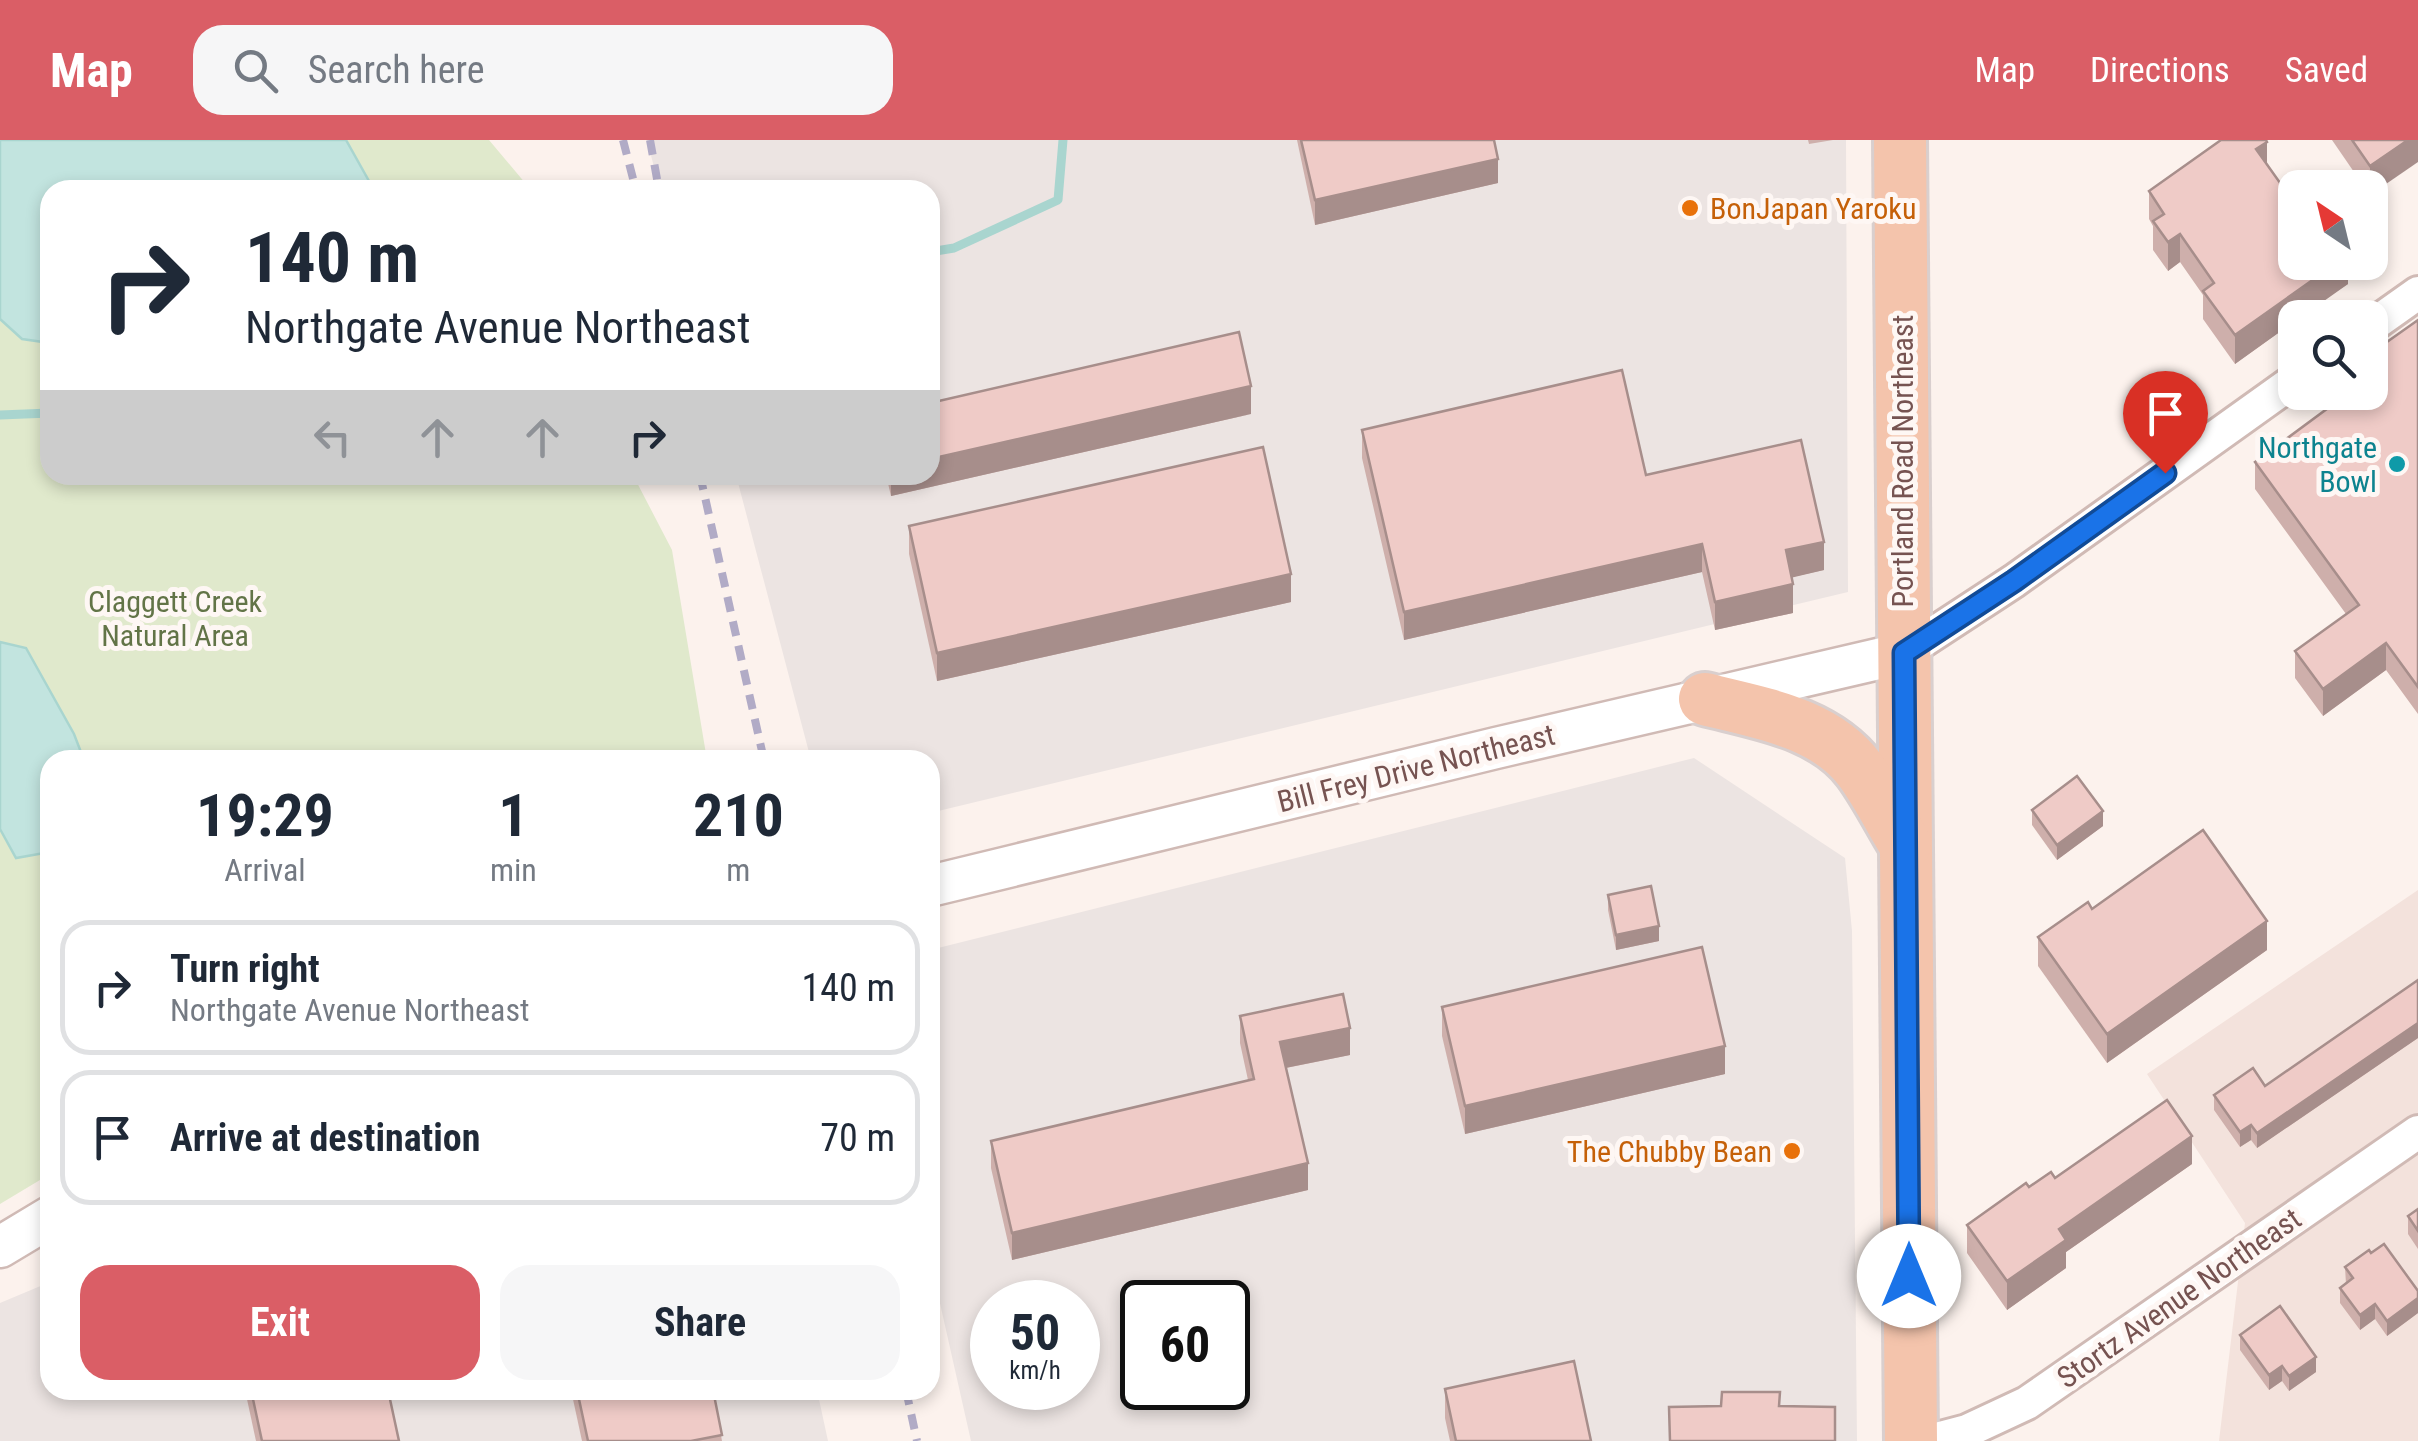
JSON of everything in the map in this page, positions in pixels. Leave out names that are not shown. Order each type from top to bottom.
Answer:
[{"type":"main road","name":"Portland Road Northeast","points":[[1900,140],[1911,1441]]},
{"type":"main road","points":[[1704,699],[1817,733],[1861,772],[1906,844]]},
{"type":"street","points":[[2388,314],[2418,293]]},
{"type":"street","points":[[1904,653],[2014,581],[2278,392]]},
{"type":"street","name":"Bill Frey Drive Northeast","points":[[940,884],[1904,653]]},
{"type":"street","name":"Stortz Avenue Northeast","points":[[1929,1441],[1967,1432],[2027,1403],[2418,1132]]},
{"type":"shaded area","points":[[647,140],[1846,140],[1848,592],[940,811],[940,750],[808,750],[739,485],[940,485],[940,180],[657,180]]},
{"type":"shaded area","points":[[1694,758],[1845,858],[1852,931],[1857,1441],[971,1441],[940,1303],[940,947]]},
{"type":"shaded area","points":[[2418,890],[2418,1441],[2219,1441],[2245,1223],[2147,1074]]},
{"type":"shaded area","points":[[40,1286],[40,1400],[819,1400],[828,1441],[0,1441],[0,1303]]},
{"type":"green space","name":"Claggett Creek Natural Area","points":[[0,140],[489,140],[523,180],[40,180],[40,485],[638,485],[672,550],[705,750],[40,750],[40,1180],[0,1204]]},
{"type":"water","points":[[0,140],[346,140],[368,180],[40,180],[40,342],[22,339],[0,319]]},
{"type":"water","points":[[0,642],[26,648],[80,750],[40,750],[40,854],[16,858],[0,829]]},
{"type":"building","points":[[1301,140],[1494,140],[1498,159],[1315,200]]},
{"type":"building","points":[[2221,140],[2266,140],[2256,149],[2278,180],[2278,280],[2313,280],[2284,300],[2278,300],[2278,305],[2235,335],[2203,291],[2214,283],[2180,234],[2168,242],[2153,221],[2164,214],[2149,191]]},
{"type":"building","points":[[2352,140],[2408,140],[2370,166]]},
{"type":"building","points":[[2418,320],[2418,687],[2386,643],[2323,689],[2295,651],[2359,605],[2255,462],[2325,410],[2388,410],[2388,341]]},
{"type":"building","points":[[1239,332],[1251,386],[940,457],[940,401]]},
{"type":"building","points":[[1622,370],[1646,475],[1801,440],[1824,542],[1786,550],[1793,584],[1715,602],[1702,544],[1404,612],[1362,430]]},
{"type":"building","points":[[1263,447],[1291,574],[937,653],[909,526]]},
{"type":"building","points":[[2077,776],[2103,811],[2057,845],[2032,810]]},
{"type":"building","points":[[2203,830],[2267,921],[2107,1034],[2038,937],[2088,902],[2092,909]]},
{"type":"building","points":[[1651,886],[1659,926],[1616,935],[1608,895]]},
{"type":"building","points":[[1702,947],[1725,1046],[1465,1106],[1442,1007]]},
{"type":"building","points":[[2418,980],[2418,1023],[2257,1133],[2251,1125],[2240,1132],[2214,1095],[2253,1068],[2265,1086]]},
{"type":"building","points":[[1343,994],[1350,1028],[1280,1042],[1308,1163],[1012,1233],[991,1141],[1254,1079],[1240,1016]]},
{"type":"building","points":[[2167,1100],[2192,1136],[2059,1229],[2066,1240],[2007,1281],[1967,1225],[2026,1183],[2029,1187],[2051,1172],[2055,1178]]},
{"type":"building","points":[[2418,1209],[2418,1231],[2408,1216]]},
{"type":"building","points":[[2384,1244],[2418,1291],[2418,1298],[2387,1321],[2375,1304],[2360,1315],[2340,1288],[2353,1278],[2345,1267]]},
{"type":"building","points":[[2280,1306],[2316,1357],[2289,1376],[2282,1366],[2269,1375],[2240,1335]]},
{"type":"building","points":[[1574,1361],[1591,1441],[1456,1441],[1445,1389]]},
{"type":"building","points":[[1722,1392],[1780,1392],[1779,1406],[1835,1407],[1835,1441],[1670,1441],[1669,1407],[1721,1406]]},
{"type":"building","points":[[253,1400],[390,1400],[399,1441],[262,1441]]},
{"type":"building","points":[[579,1400],[715,1400],[722,1435],[691,1441],[588,1441]]},
{"type":"waterway","points":[[940,250],[954,248],[1058,200],[1063,140]]},
{"type":"waterway","points":[[0,415],[40,413]]},
{"type":"railway","points":[[623,140],[633,180]]},
{"type":"railway","points":[[650,140],[657,180]]},
{"type":"railway","points":[[702,485],[762,750]]},
{"type":"railway","points":[[908,1400],[917,1441]]},
{"type":"place","name":"BonJapan Yaroku","points":[[1690,208]]},
{"type":"place","name":"Northgate Bowl","points":[[2397,464]]},
{"type":"place","name":"The Chubby Bean","points":[[1792,1151]]},
{"type":"route","points":[[1909,1276],[1904,653],[2014,581],[2165,473]]}]
